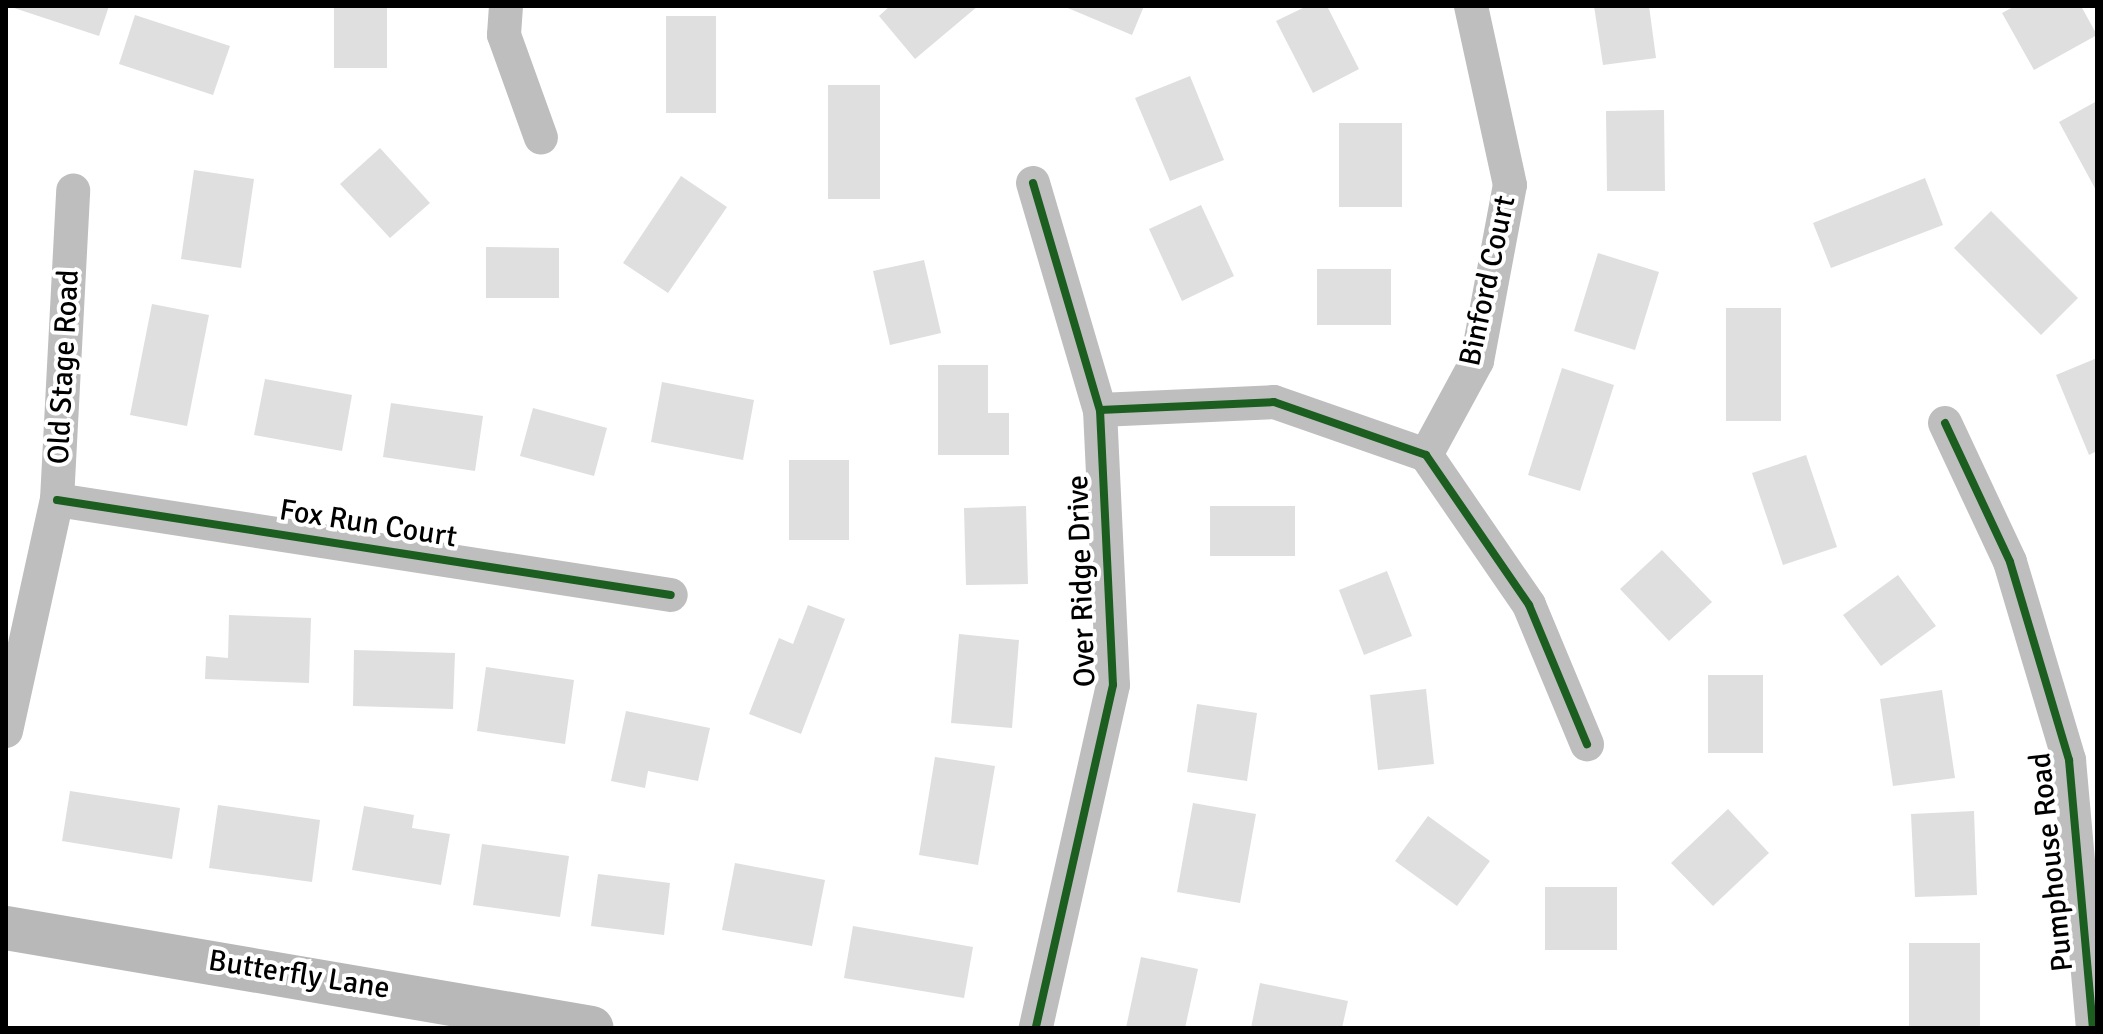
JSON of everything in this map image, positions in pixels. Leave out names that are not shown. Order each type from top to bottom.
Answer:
[{"type":"street","points":[[506,6],[504,35],[541,138]]},
{"type":"street","name":"Binford Court","points":[[1426,455],[1477,361],[1510,185],[1471,6]]},
{"type":"street","name":"Over Ridge Drive","points":[[1033,183],[1100,410],[1113,685],[1036,1028]]},
{"type":"street","name":"Old Stage Road","points":[[6,731],[57,500],[73,190]]},
{"type":"street","points":[[1100,410],[1274,402],[1426,455],[1529,605],[1587,744]]},
{"type":"street","name":"Pumphouse Road","points":[[1945,423],[2010,562],[2069,760],[2093,1028]]},
{"type":"street","name":"Fox Run Court","points":[[57,500],[671,595]]},
{"type":"street","name":"Butterfly Lane","points":[[6,928],[592,1028]]},
{"type":"building","points":[[8,6],[109,6],[99,36]]},
{"type":"building","points":[[334,6],[387,6],[387,68],[334,68]]},
{"type":"building","points":[[890,6],[978,6],[915,59],[879,16]]},
{"type":"building","points":[[1063,6],[1144,6],[1132,35]]},
{"type":"building","points":[[1307,6],[1327,6],[1359,69],[1313,93],[1276,21]]},
{"type":"building","points":[[1594,6],[1649,6],[1656,58],[1603,65]]},
{"type":"building","points":[[2015,6],[2081,6],[2097,35],[2034,70],[2002,13]]},
{"type":"building","points":[[135,15],[230,46],[213,95],[119,64]]},
{"type":"building","points":[[666,16],[716,16],[716,113],[666,113]]},
{"type":"building","points":[[1190,76],[1224,160],[1170,181],[1135,98]]},
{"type":"building","points":[[828,85],[880,85],[880,199],[828,199]]},
{"type":"building","points":[[2097,101],[2097,192],[2059,122]]},
{"type":"building","points":[[1664,110],[1665,191],[1607,191],[1606,111]]},
{"type":"building","points":[[1339,123],[1402,123],[1402,207],[1339,207]]},
{"type":"building","points":[[380,148],[430,203],[390,238],[340,184]]},
{"type":"building","points":[[194,170],[254,179],[241,268],[181,259]]},
{"type":"building","points":[[681,176],[727,207],[668,293],[623,263]]},
{"type":"building","points":[[1925,178],[1943,225],[1831,268],[1813,223]]},
{"type":"building","points":[[1201,205],[1234,276],[1182,301],[1149,229]]},
{"type":"building","points":[[1991,211],[2078,298],[2041,335],[1954,248]]},
{"type":"building","points":[[486,247],[559,248],[559,298],[486,298]]},
{"type":"building","points":[[1598,253],[1659,272],[1635,350],[1574,331]]},
{"type":"building","points":[[924,260],[941,333],[890,345],[873,271]]},
{"type":"building","points":[[1317,269],[1391,269],[1391,325],[1317,325]]},
{"type":"building","points":[[152,304],[209,315],[187,426],[130,415]]},
{"type":"building","points":[[1726,308],[1781,308],[1781,421],[1726,421]]},
{"type":"building","points":[[2097,358],[2097,451],[2089,455],[2056,375]]},
{"type":"building","points":[[938,365],[988,365],[988,413],[1009,413],[1009,455],[938,455]]},
{"type":"building","points":[[1562,368],[1614,385],[1580,491],[1528,475]]},
{"type":"building","points":[[265,379],[352,395],[342,451],[254,435]]},
{"type":"building","points":[[662,382],[754,400],[743,460],[651,442]]},
{"type":"building","points":[[391,403],[483,416],[475,471],[383,457]]},
{"type":"building","points":[[533,408],[607,428],[594,476],[520,456]]},
{"type":"building","points":[[1806,455],[1837,547],[1783,565],[1752,473]]},
{"type":"building","points":[[789,460],[849,460],[849,540],[789,540]]},
{"type":"building","points":[[1026,506],[1028,584],[966,585],[964,508]]},
{"type":"building","points":[[1210,506],[1295,506],[1295,556],[1210,556]]},
{"type":"building","points":[[1662,550],[1712,602],[1669,641],[1620,589]]},
{"type":"building","points":[[1387,571],[1412,636],[1364,655],[1339,590]]},
{"type":"building","points":[[1898,575],[1936,626],[1881,666],[1843,615]]},
{"type":"building","points":[[808,605],[845,619],[801,734],[749,714],[779,638],[793,644]]},
{"type":"building","points":[[229,615],[311,618],[309,683],[205,679],[206,656],[228,658]]},
{"type":"building","points":[[959,634],[1019,640],[1012,728],[951,723]]},
{"type":"building","points":[[354,650],[455,653],[453,709],[353,706]]},
{"type":"building","points":[[486,667],[574,680],[565,744],[477,731]]},
{"type":"building","points":[[1708,675],[1763,675],[1763,753],[1708,753]]},
{"type":"building","points":[[1426,689],[1434,764],[1378,770],[1370,695]]},
{"type":"building","points":[[1942,690],[1955,778],[1893,786],[1880,699]]},
{"type":"building","points":[[1197,704],[1257,713],[1247,781],[1187,772]]},
{"type":"building","points":[[626,711],[710,728],[698,781],[648,771],[645,788],[611,781]]},
{"type":"building","points":[[935,757],[995,766],[978,865],[919,855]]},
{"type":"building","points":[[70,791],[180,808],[172,859],[62,841]]},
{"type":"building","points":[[1193,803],[1256,814],[1240,903],[1177,892]]},
{"type":"building","points":[[218,805],[320,820],[312,882],[209,868]]},
{"type":"building","points":[[364,806],[414,815],[412,828],[450,834],[441,885],[352,870]]},
{"type":"building","points":[[1728,809],[1769,853],[1713,906],[1671,863]]},
{"type":"building","points":[[1974,811],[1977,895],[1915,897],[1911,814]]},
{"type":"building","points":[[1428,816],[1490,861],[1457,906],[1395,861]]},
{"type":"building","points":[[482,844],[569,856],[560,917],[473,905]]},
{"type":"building","points":[[735,863],[825,880],[812,946],[722,930]]},
{"type":"building","points":[[598,874],[670,883],[664,935],[591,926]]},
{"type":"building","points":[[1545,887],[1617,887],[1617,950],[1545,950]]},
{"type":"building","points":[[853,926],[973,947],[964,998],[844,978]]},
{"type":"building","points":[[1909,943],[1980,943],[1980,1028],[1909,1028]]},
{"type":"building","points":[[1141,957],[1198,969],[1185,1028],[1126,1028]]},
{"type":"building","points":[[1260,983],[1348,1001],[1342,1028],[1251,1028]]},
{"type":"cycle path","points":[[1033,183],[1100,410],[1113,685],[1036,1028]]},
{"type":"cycle path","points":[[1100,410],[1274,402],[1426,455],[1529,605],[1587,744]]},
{"type":"cycle path","points":[[1945,423],[2010,562],[2069,760],[2093,1028]]},
{"type":"cycle path","points":[[57,500],[671,595]]}]
